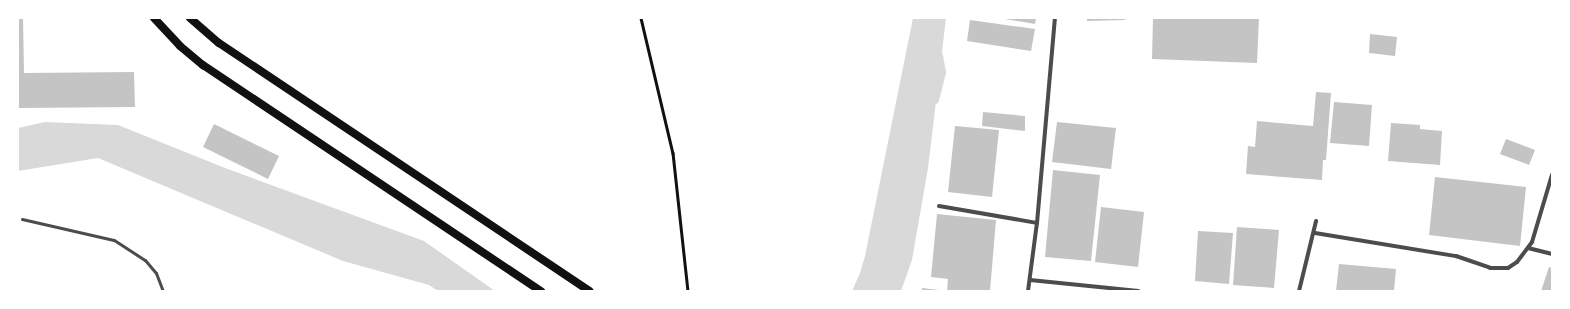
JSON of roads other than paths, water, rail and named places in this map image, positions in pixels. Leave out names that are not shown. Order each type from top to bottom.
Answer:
[{"type":"main road","points":[[154,18],[180,46],[203,65],[542,291]]},
{"type":"main road","points":[[190,18],[219,43],[590,291]]},
{"type":"street","points":[[1028,291],[1037,223],[1054,18]]},
{"type":"street","points":[[1315,233],[1456,256],[1486,267],[1503,269],[1514,265],[1528,248],[1536,231],[1552,175]]},
{"type":"street","points":[[939,206],[1037,223]]},
{"type":"street","points":[[1300,291],[1315,233],[1316,221]]},
{"type":"street","points":[[1528,248],[1552,254]]},
{"type":"street","points":[[1030,280],[1138,291]]},
{"type":"lane","points":[[22,219],[114,240],[145,260],[156,272],[163,291]]},
{"type":"waterway","points":[[935,100],[942,72],[939,55]]}]
